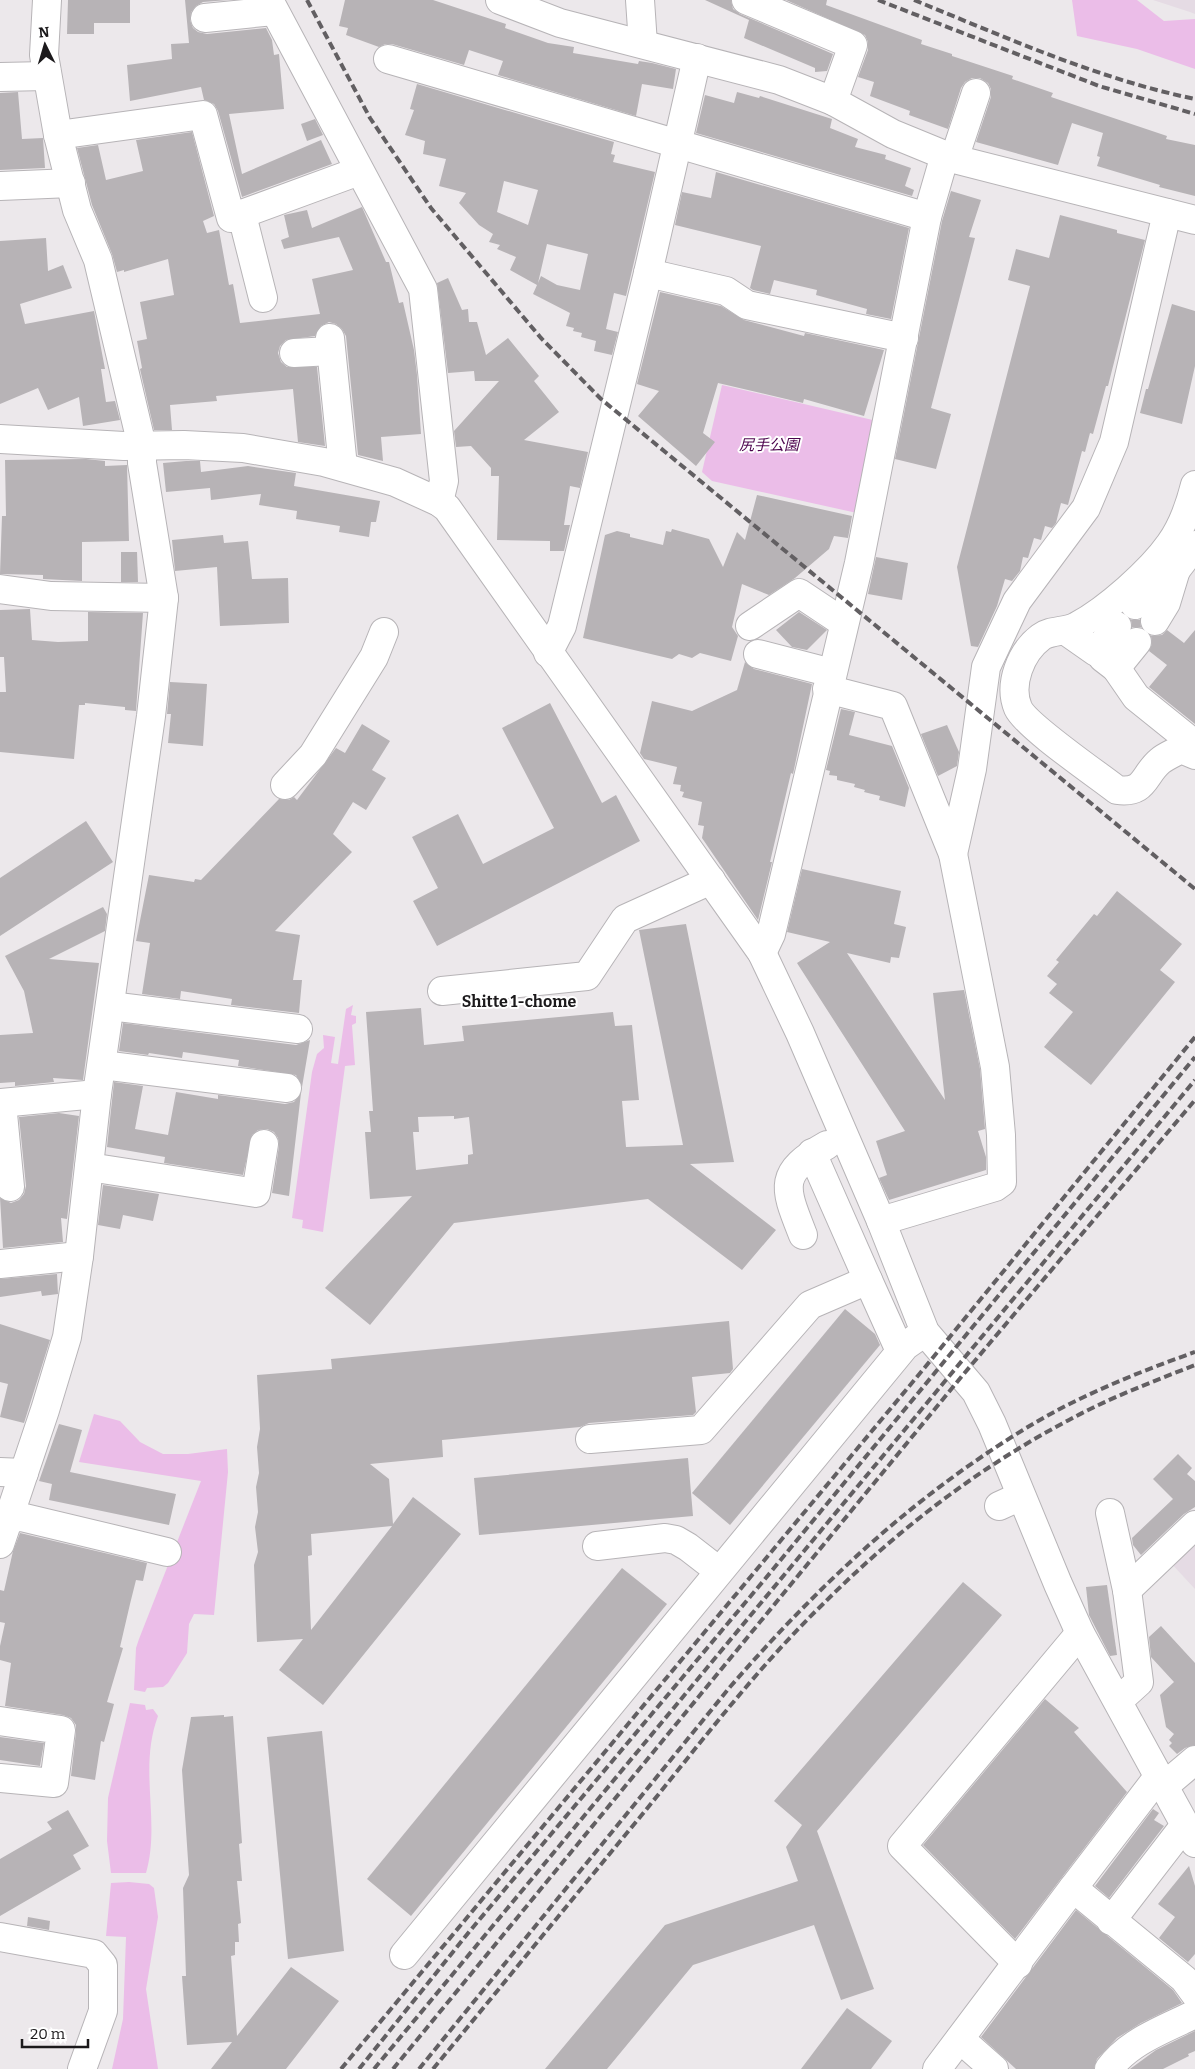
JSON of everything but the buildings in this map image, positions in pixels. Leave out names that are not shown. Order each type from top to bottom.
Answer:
[{"type":"street","points":[[3,1527],[12,1472],[67,1336],[79,1256],[97,1094],[152,716],[166,648],[164,598],[142,463],[142,446],[98,260],[78,210],[58,135],[46,76],[44,55],[47,0]]},
{"type":"street","points":[[500,0],[560,23],[779,80],[833,101],[893,134],[949,157],[1195,220]]},
{"type":"street","points":[[640,0],[643,44]]},
{"type":"street","points":[[746,0],[853,44],[833,101]]},
{"type":"street","points":[[205,18],[272,5],[423,289],[444,481],[439,502]]},
{"type":"street","points":[[548,653],[562,626],[648,273],[697,58]]},
{"type":"street","points":[[388,60],[928,218]]},
{"type":"street","points":[[0,77],[46,76]]},
{"type":"street","points":[[762,953],[771,934],[829,681],[859,563],[928,218],[949,157],[976,93]]},
{"type":"street","points":[[58,135],[203,115],[231,218],[359,171]]},
{"type":"street","points":[[0,186],[71,183]]},
{"type":"street","points":[[953,854],[972,769],[986,667],[1017,601],[1086,508],[1114,442],[1167,213]]},
{"type":"street","points":[[242,215],[263,298]]},
{"type":"street","points":[[648,273],[726,291],[747,305],[904,338]]},
{"type":"street","points":[[294,353],[330,344],[343,467]]},
{"type":"street","points":[[0,439],[142,446],[184,445],[243,448],[343,467],[395,482],[439,502],[447,508],[762,953],[800,1033],[881,1221],[925,1332],[976,1392],[992,1424],[1010,1501],[1160,1782],[1190,1834],[1111,1921]]},
{"type":"street","points":[[1193,503],[1170,544],[1139,577],[1097,615],[1066,630],[1042,636],[1025,655],[1017,670],[1015,690],[1018,709],[1041,732],[1117,790],[1130,792],[1144,783],[1159,762],[1181,749],[1193,754]]},
{"type":"street","points":[[1145,613],[1195,545]]},
{"type":"street","points":[[0,589],[51,596],[164,598]]},
{"type":"street","points":[[750,626],[799,593],[844,623]]},
{"type":"street","points":[[1066,630],[1106,660],[1136,698],[1187,738],[1193,754]]},
{"type":"street","points":[[285,786],[313,755],[374,657],[384,632]]},
{"type":"street","points":[[1106,660],[1128,634]]},
{"type":"street","points":[[758,654],[893,706],[953,854],[995,1067],[1002,1135],[1002,1182],[996,1187],[881,1221]]},
{"type":"street","points":[[442,991],[587,976],[624,919],[711,880]]},
{"type":"street","points":[[110,1006],[298,1029]]},
{"type":"street","points":[[102,1065],[287,1088]]},
{"type":"street","points":[[10,1187],[1,1103],[97,1094]]},
{"type":"street","points":[[802,1236],[788,1199],[788,1179],[801,1160],[844,1135]]},
{"type":"street","points":[[89,1167],[256,1193],[264,1144]]},
{"type":"street","points":[[812,1154],[900,1351]]},
{"type":"street","points":[[0,1264],[79,1256]]},
{"type":"street","points":[[590,1440],[701,1430],[810,1305],[868,1280]]},
{"type":"street","points":[[404,1955],[900,1351],[925,1332]]},
{"type":"street","points":[[1110,1513],[1127,1590],[1139,1682],[1118,1701]]},
{"type":"street","points":[[3,1527],[21,1518],[167,1552]]},
{"type":"street","points":[[1127,1590],[1195,1525]]},
{"type":"street","points":[[597,1546],[665,1538],[676,1540],[719,1571]]},
{"type":"street","points":[[1018,1964],[902,1846],[1080,1633]]},
{"type":"street","points":[[0,1721],[61,1730],[54,1782],[0,1778]]},
{"type":"street","points":[[937,2069],[1018,1964],[1073,1888],[1160,1782],[1195,1760]]},
{"type":"street","points":[[1073,1888],[1184,1979],[1195,1994]]},
{"type":"street","points":[[0,1937],[94,1954],[103,1965],[103,2011],[82,2069]]},
{"type":"street","points":[[1109,2069],[1116,2059],[1141,2041],[1195,2014]]},
{"type":"street","points":[[960,2039],[994,2069]]},
{"type":"shaded area","points":[[1153,0],[1195,0],[1195,14],[1190,12]]},
{"type":"shaded area","points":[[1195,1538],[1195,1589],[1170,1562]]},
{"type":"green space","points":[[1072,0],[1137,0],[1164,21],[1195,19],[1195,69],[1137,49],[1077,36]]},
{"type":"green space","name":"尻手公園","points":[[722,385],[877,421],[857,513],[712,481],[702,472]]},
{"type":"green space","points":[[353,1005],[351,1015],[356,1016],[356,1023],[352,1025],[355,1065],[345,1066],[323,1232],[302,1228],[303,1220],[292,1218],[312,1072],[317,1054],[324,1048],[323,1035],[335,1037],[331,1063],[338,1064],[346,1009]]},
{"type":"green space","points":[[94,1414],[120,1421],[140,1442],[163,1454],[188,1454],[227,1449],[228,1472],[214,1615],[194,1614],[189,1624],[187,1653],[168,1683],[163,1687],[147,1688],[145,1692],[134,1690],[136,1648],[201,1481],[79,1462]]},
{"type":"green space","points":[[130,1703],[145,1705],[146,1710],[153,1709],[158,1716],[152,1736],[150,1756],[150,1854],[146,1873],[111,1873],[107,1841],[108,1798]]},
{"type":"green space","points":[[111,1883],[149,1884],[154,1888],[158,1917],[146,1989],[158,2069],[112,2069],[123,2019],[126,1937],[106,1936]]},
{"type":"railway","points":[[307,0],[370,118],[431,208],[541,338],[601,399],[1195,889]]},
{"type":"railway","points":[[878,0],[1099,86],[1195,114]]},
{"type":"railway","points":[[914,0],[1087,69],[1159,91],[1195,99]]},
{"type":"railway","points":[[341,2069],[926,1366],[1195,1037]]},
{"type":"railway","points":[[359,2069],[469,1932],[765,1579],[1195,1057]]},
{"type":"railway","points":[[374,2069],[1195,1080]]},
{"type":"railway","points":[[393,2069],[962,1376],[1195,1100]]},
{"type":"railway","points":[[419,2069],[730,1687],[796,1614],[866,1547],[941,1486],[981,1457],[1043,1418],[1107,1386],[1195,1352]]},
{"type":"railway","points":[[433,2069],[753,1678],[800,1627],[851,1577],[939,1502],[1003,1458],[1069,1420],[1131,1391],[1195,1365]]},
{"type":"district","name":"Shitte 1-chome","points":[[519,1001]]}]
